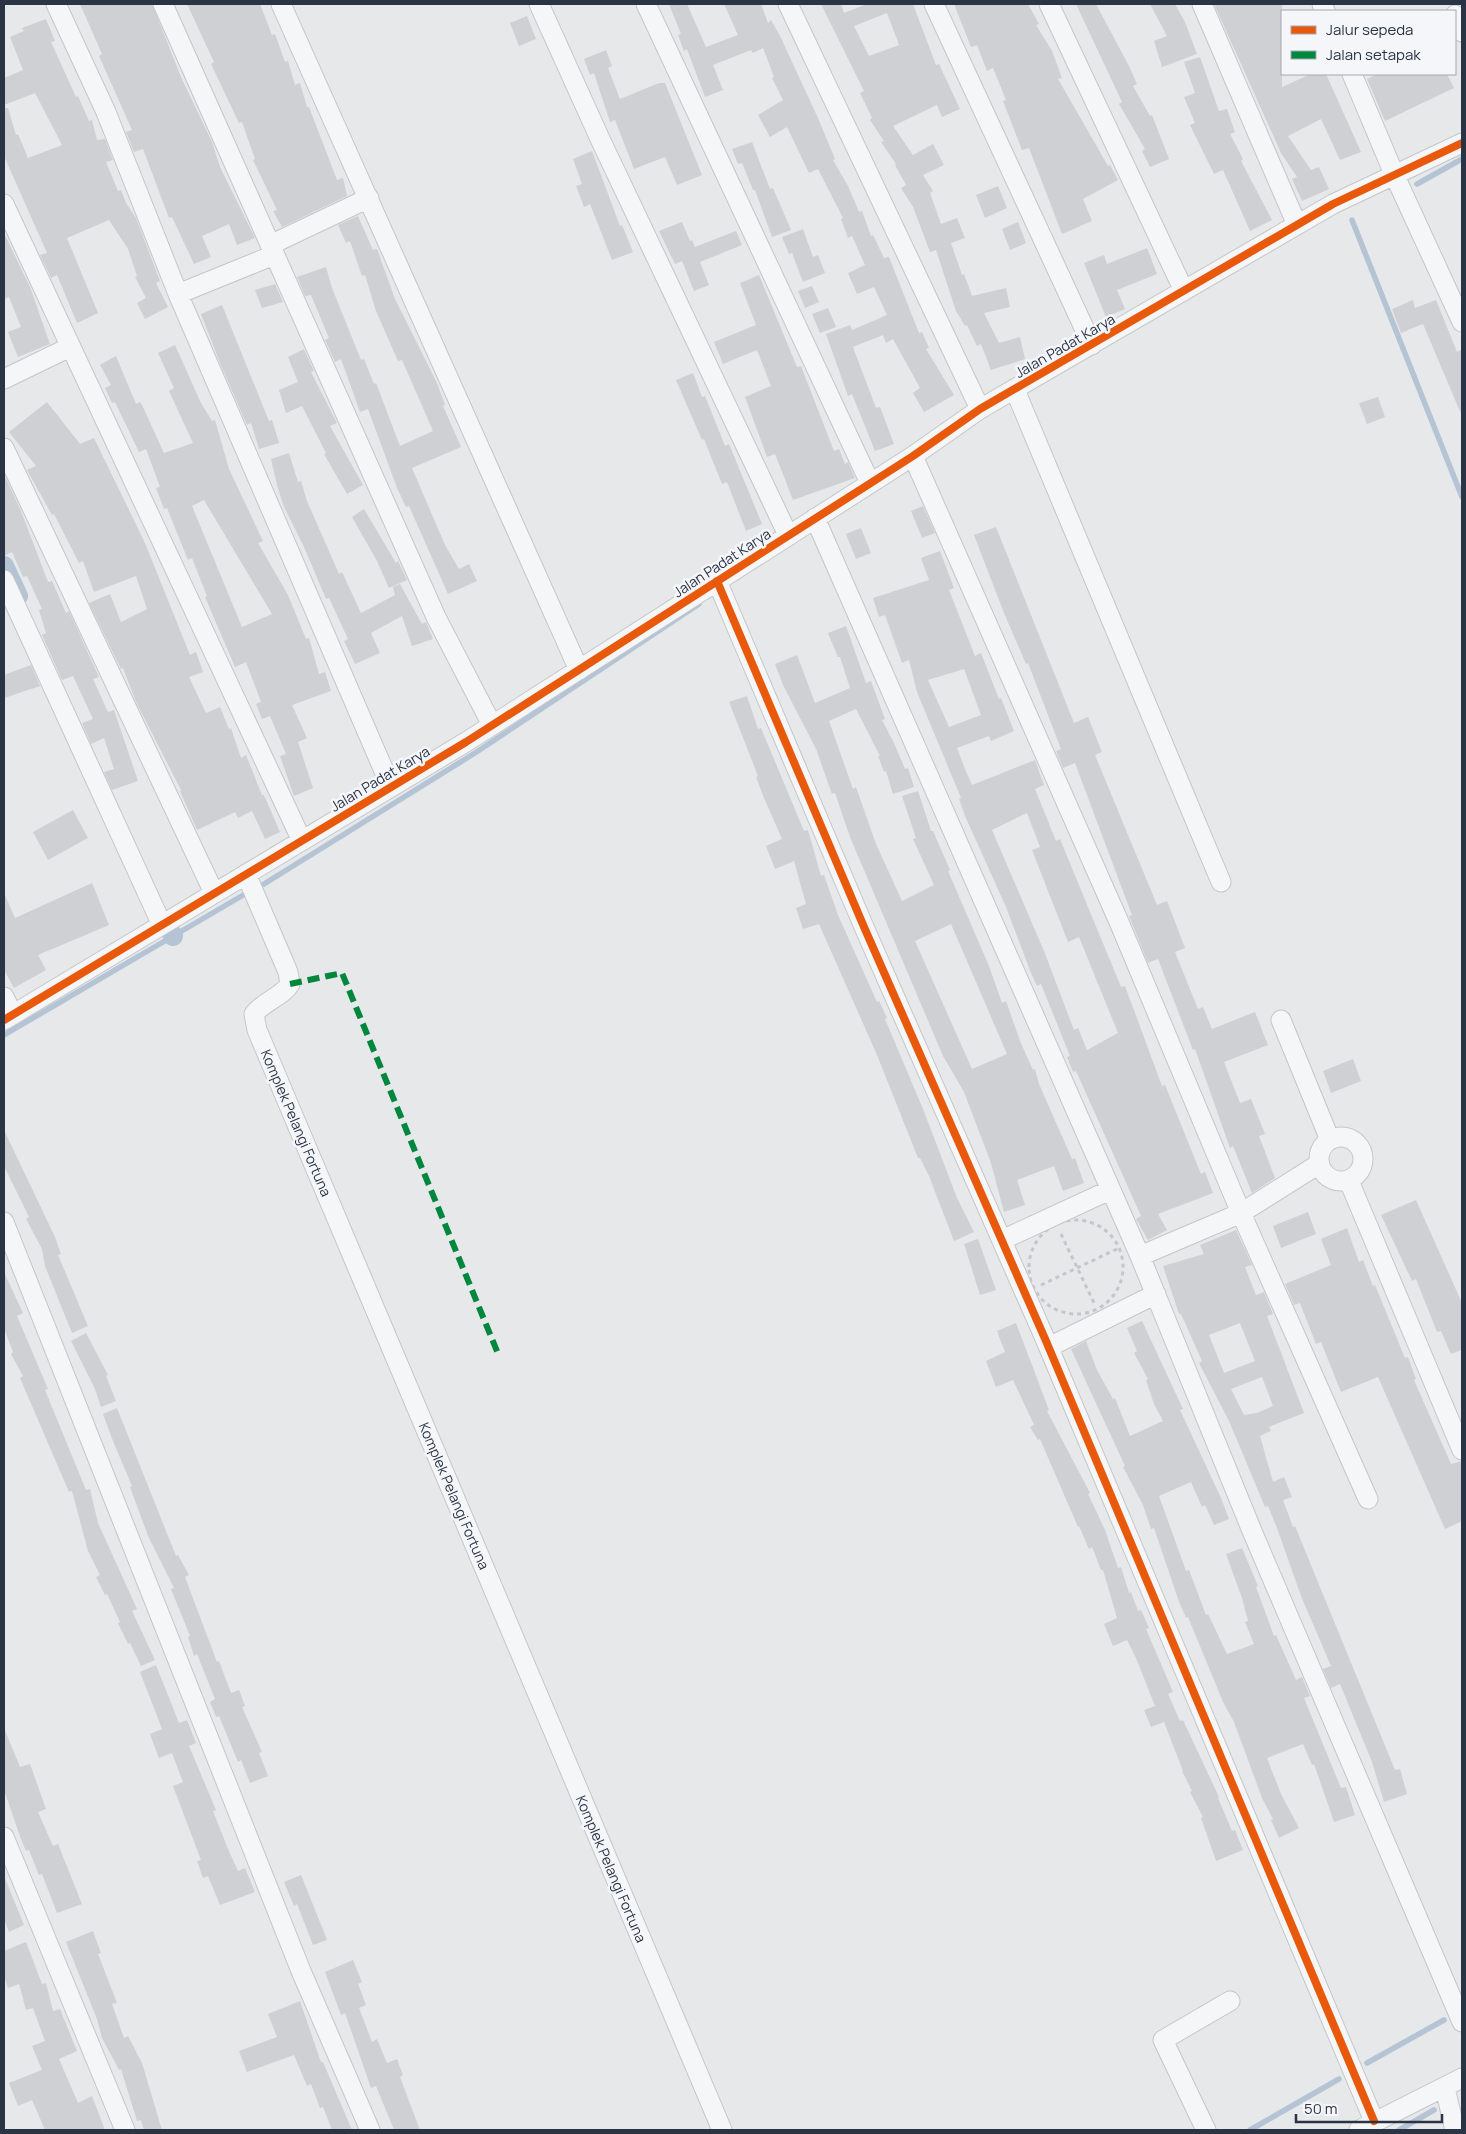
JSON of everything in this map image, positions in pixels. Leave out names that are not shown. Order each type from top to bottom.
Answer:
[{"type":"street","points":[[56,4],[106,112],[178,294],[391,787]]},
{"type":"street","points":[[163,4],[436,617],[492,725]]},
{"type":"street","points":[[281,4],[579,670]]},
{"type":"street","points":[[539,4],[601,141],[788,535]]},
{"type":"street","points":[[646,4],[870,483]]},
{"type":"street","points":[[788,4],[980,409]]},
{"type":"street","points":[[934,4],[1092,345]]},
{"type":"street","points":[[1049,4],[1184,291]]},
{"type":"street","points":[[1202,4],[1297,225]]},
{"type":"street","points":[[1456,18],[1462,32]]},
{"type":"street","points":[[1352,75],[1394,174],[1462,322]]},
{"type":"street","name":"Jalan Padat Karya","points":[[8,1017],[492,725],[913,456],[980,409],[1297,225],[1394,174],[1462,143]]},
{"type":"street","points":[[178,294],[272,250],[368,198]]},
{"type":"street","points":[[4,204],[302,841]]},
{"type":"street","points":[[4,379],[70,347]]},
{"type":"street","points":[[1015,390],[1221,882]]},
{"type":"street","points":[[4,448],[214,893]]},
{"type":"street","points":[[913,456],[1119,922],[1241,1213],[1368,1499]]},
{"type":"street","points":[[816,518],[1140,1256],[1252,1530],[1462,2022]]},
{"type":"street","points":[[4,580],[162,925]]},
{"type":"street","points":[[717,581],[864,927],[1002,1240],[1029,1291],[1049,1347],[1367,2126],[1462,2078]]},
{"type":"street","name":"Komplek Pelangi Fortuna","points":[[246,874],[288,972],[290,984],[287,989],[260,1006],[254,1014],[257,1030],[722,2130]]},
{"type":"street","points":[[4,997],[8,1017]]},
{"type":"street","points":[[1281,1020],[1330,1140]]},
{"type":"street","points":[[1344,1137],[1357,1144],[1362,1150],[1363,1164],[1356,1177],[1349,1180],[1337,1182],[1331,1179],[1326,1176],[1319,1164],[1321,1150],[1330,1140],[1344,1137]]},
{"type":"street","points":[[1140,1256],[1241,1213],[1319,1164]]},
{"type":"street","points":[[1349,1180],[1462,1450]]},
{"type":"street","points":[[1002,1240],[1054,1220],[1110,1190]]},
{"type":"street","points":[[4,1222],[297,1962],[370,2130]]},
{"type":"street","points":[[1049,1347],[1156,1294]]},
{"type":"street","points":[[4,1837],[125,2130]]},
{"type":"street","points":[[1206,2130],[1163,2040],[1230,2001]]},
{"type":"street","points":[[1445,2088],[1455,2130]]},
{"type":"path","points":[[1029,1291],[1056,1310],[1071,1314],[1088,1313],[1114,1295],[1121,1280],[1123,1264],[1119,1248],[1112,1236],[1100,1226],[1086,1220],[1054,1220]]},
{"type":"path","points":[[1054,1220],[1097,1308]]},
{"type":"path","points":[[1029,1291],[1030,1258],[1035,1243],[1054,1220]]},
{"type":"path","points":[[1029,1291],[1119,1248]]},
{"type":"building","points":[[80,4],[152,4],[181,77],[212,142],[220,167],[255,238],[237,245],[229,224],[202,236],[211,257],[194,264],[172,217],[169,218],[143,149],[134,152],[126,132],[132,130],[99,56],[102,54]]},
{"type":"building","points":[[187,4],[260,4],[272,35],[275,34],[285,62],[288,61],[295,85],[300,83],[307,107],[309,107],[337,180],[343,178],[347,196],[282,227],[273,211],[277,210],[253,160],[255,159],[242,122],[239,123],[211,64],[214,62]]},
{"type":"building","points":[[669,4],[687,4],[706,47],[738,35],[724,4],[761,4],[768,23],[771,20],[780,36],[818,118],[835,159],[833,160],[848,186],[859,212],[862,211],[871,236],[873,235],[884,258],[889,257],[919,333],[922,332],[929,348],[926,349],[954,395],[924,412],[913,393],[920,388],[893,339],[886,343],[883,335],[853,347],[876,408],[880,407],[894,444],[875,451],[852,394],[848,396],[826,334],[850,325],[852,330],[887,315],[874,287],[857,294],[848,273],[865,265],[852,236],[848,238],[841,219],[843,218],[818,169],[809,173],[787,127],[770,137],[758,115],[783,100],[772,78],[774,77],[763,48],[753,53],[751,50],[713,65],[723,90],[705,97],[687,49],[684,51],[678,35],[681,34]]},
{"type":"building","points":[[821,4],[841,4],[844,13],[867,4],[913,4],[936,65],[939,64],[960,109],[942,117],[937,105],[893,126],[913,155],[933,144],[944,165],[923,175],[933,191],[930,193],[941,224],[957,218],[965,238],[951,243],[962,275],[964,274],[972,296],[1006,288],[1010,307],[984,313],[999,343],[1020,337],[1025,359],[991,370],[981,344],[977,346],[967,325],[965,326],[956,311],[936,250],[930,252],[913,207],[901,188],[906,185],[896,164],[881,142],[884,141],[870,120],[872,118],[860,93],[864,91]],"holes":[[[887,13],[899,45],[869,56],[854,26]]]},
{"type":"building","points":[[954,4],[1028,4],[1039,24],[1036,25],[1052,51],[1062,78],[1058,79],[1118,180],[1083,199],[1092,221],[1062,234],[1029,148],[1022,150],[1003,101],[1006,100],[993,68],[987,71],[977,45],[971,47]]},
{"type":"building","points":[[1076,4],[1096,4],[1130,68],[1137,84],[1133,86],[1150,116],[1152,115],[1169,159],[1150,167],[1142,151],[1145,149],[1119,104],[1122,102]]},
{"type":"building","points":[[1150,4],[1175,4],[1185,22],[1197,54],[1162,67],[1154,41],[1167,36]]},
{"type":"building","points":[[1214,4],[1282,4],[1282,87],[1309,75],[1326,75],[1361,152],[1340,160],[1321,119],[1288,136],[1311,170],[1319,167],[1329,189],[1302,201],[1292,179],[1297,177],[1281,153]]},
{"type":"building","points":[[527,16],[536,39],[519,46],[510,23]]},
{"type":"building","points":[[46,19],[55,41],[51,42],[76,97],[78,96],[89,121],[92,120],[97,140],[105,139],[113,160],[106,162],[118,191],[121,190],[126,203],[136,218],[160,281],[156,283],[168,307],[145,319],[137,303],[146,298],[135,277],[137,276],[128,249],[109,220],[67,238],[98,313],[77,323],[57,275],[51,278],[40,255],[47,253],[4,156],[4,108],[8,108],[16,135],[18,134],[28,158],[62,145],[35,93],[4,105],[4,78],[23,70],[10,37],[24,31],[22,28]]},
{"type":"building","points":[[606,50],[612,66],[608,68],[620,99],[659,83],[665,83],[702,175],[677,185],[665,157],[634,169],[615,120],[610,122],[594,73],[590,75],[584,59]]},
{"type":"building","points":[[1200,57],[1219,111],[1227,109],[1235,132],[1230,134],[1243,159],[1241,161],[1272,220],[1250,231],[1223,170],[1214,174],[1190,125],[1195,123],[1184,97],[1195,93],[1184,62]]},
{"type":"building","points":[[1375,75],[1448,75],[1454,88],[1385,121],[1367,79]]},
{"type":"building","points":[[752,142],[770,189],[773,188],[791,230],[772,237],[755,190],[753,190],[742,163],[738,164],[732,149]]},
{"type":"building","points":[[592,151],[620,226],[622,225],[633,252],[612,260],[590,204],[584,207],[576,186],[582,184],[573,159]]},
{"type":"building","points":[[998,186],[1007,208],[985,218],[976,195]]},
{"type":"building","points":[[358,216],[373,250],[377,249],[395,299],[437,383],[445,405],[443,406],[461,447],[412,468],[445,545],[459,569],[469,564],[477,581],[448,594],[409,506],[406,507],[397,488],[368,409],[360,412],[341,359],[335,362],[325,340],[329,338],[311,295],[305,296],[297,277],[326,267],[332,288],[361,360],[364,359],[374,384],[376,383],[400,446],[433,431],[402,360],[398,361],[376,311],[365,275],[362,276],[350,241],[346,243],[338,225]]},
{"type":"building","points":[[682,222],[690,241],[692,240],[695,247],[736,231],[742,245],[700,262],[709,285],[694,291],[682,261],[675,264],[659,231]]},
{"type":"building","points":[[1018,222],[1026,243],[1010,250],[1002,229]]},
{"type":"building","points":[[803,229],[813,257],[818,255],[825,273],[803,282],[792,253],[789,254],[782,237]]},
{"type":"building","points":[[4,233],[30,287],[50,344],[18,357],[8,332],[21,327],[9,297],[4,299]]},
{"type":"building","points":[[1147,248],[1157,274],[1117,290],[1125,309],[1106,317],[1084,263],[1104,255],[1107,264]]},
{"type":"building","points":[[759,275],[797,367],[801,366],[834,451],[839,449],[845,464],[848,462],[855,478],[793,500],[775,454],[767,457],[745,397],[771,386],[757,350],[723,364],[714,342],[756,325],[740,283]]},
{"type":"building","points":[[275,284],[283,302],[262,308],[255,290]]},
{"type":"building","points":[[812,286],[819,302],[805,308],[798,291]]},
{"type":"building","points":[[1413,300],[1415,308],[1436,300],[1457,352],[1462,349],[1462,416],[1423,324],[1401,333],[1392,309]]},
{"type":"building","points":[[222,305],[269,421],[272,420],[279,443],[259,449],[251,423],[247,425],[220,363],[201,314]]},
{"type":"building","points":[[828,308],[836,327],[820,333],[812,314]]},
{"type":"building","points":[[175,345],[201,403],[212,421],[215,420],[229,469],[263,541],[258,543],[288,595],[306,639],[309,638],[319,674],[325,672],[331,691],[292,705],[307,738],[298,742],[313,788],[294,796],[280,756],[286,754],[270,716],[262,719],[256,704],[261,702],[246,662],[235,667],[205,597],[207,596],[192,558],[188,560],[167,508],[164,509],[156,488],[160,487],[146,449],[139,452],[115,402],[112,403],[105,388],[111,385],[100,365],[116,356],[136,404],[140,402],[142,405],[164,453],[193,443],[169,391],[174,388],[158,353]],"holes":[[[204,500],[272,614],[242,627],[192,506]]]},
{"type":"building","points":[[304,349],[314,371],[311,372],[337,423],[330,426],[363,485],[347,494],[324,454],[326,453],[302,406],[286,413],[279,390],[298,382],[288,357]]},
{"type":"building","points":[[693,373],[702,397],[705,396],[725,446],[729,444],[762,524],[746,531],[727,482],[722,484],[704,439],[702,440],[676,380]]},
{"type":"building","points":[[1378,397],[1385,417],[1367,424],[1359,403]]},
{"type":"building","points":[[47,402],[80,444],[94,438],[145,543],[190,655],[196,652],[203,672],[189,677],[206,713],[220,707],[229,729],[231,728],[241,758],[246,755],[262,795],[264,795],[280,832],[265,839],[252,811],[238,818],[235,812],[197,830],[181,790],[136,702],[123,668],[121,669],[89,603],[110,594],[121,622],[147,609],[136,576],[94,592],[83,561],[79,563],[54,514],[52,515],[27,470],[36,466],[9,432]]},
{"type":"building","points":[[289,453],[298,482],[301,481],[307,501],[339,574],[342,572],[361,613],[395,595],[393,587],[400,584],[422,624],[426,622],[433,639],[412,646],[402,616],[371,633],[380,653],[355,664],[344,641],[348,639],[329,598],[326,599],[304,547],[284,507],[278,489],[271,459]]},
{"type":"building","points":[[4,474],[21,511],[48,582],[52,581],[66,613],[69,611],[99,677],[93,679],[108,712],[114,710],[138,781],[112,790],[104,772],[114,769],[104,738],[91,744],[82,723],[93,719],[73,676],[62,680],[42,635],[46,633],[39,610],[42,609],[27,576],[23,577],[12,552],[4,556]]},
{"type":"building","points":[[923,506],[935,533],[922,538],[911,511]]},
{"type":"building","points":[[364,509],[396,563],[398,561],[407,580],[389,588],[377,561],[352,517]]},
{"type":"building","points":[[996,527],[1074,723],[1088,717],[1102,752],[1095,755],[1157,905],[1167,901],[1185,948],[1175,952],[1198,1009],[1203,1007],[1212,1029],[1255,1012],[1268,1045],[1224,1062],[1240,1103],[1251,1099],[1265,1134],[1259,1136],[1275,1178],[1252,1193],[1233,1146],[1230,1148],[1195,1049],[1193,1050],[1158,959],[1148,963],[1129,916],[1132,915],[1075,763],[1063,768],[1056,751],[1061,749],[1028,663],[1026,664],[1004,613],[974,535]]},
{"type":"building","points":[[861,528],[871,553],[856,559],[846,534]]},
{"type":"building","points":[[940,551],[954,588],[949,590],[975,656],[981,653],[1014,731],[991,741],[989,736],[957,748],[972,785],[1035,760],[1044,785],[1035,789],[1056,841],[1060,839],[1121,987],[1125,986],[1162,1086],[1165,1085],[1201,1174],[1205,1172],[1213,1193],[1158,1214],[1167,1230],[1148,1240],[1136,1219],[1141,1216],[1076,1071],[1073,1072],[1067,1057],[1070,1056],[1041,984],[1037,986],[1031,973],[1006,907],[965,816],[959,799],[961,798],[917,692],[909,660],[902,663],[885,615],[879,617],[873,598],[929,580],[921,558]],"holes":[[[964,669],[981,715],[949,727],[928,680]],[[1027,813],[1040,847],[1032,850],[1068,942],[1079,937],[1118,1033],[1087,1050],[1078,1028],[1074,1030],[1044,951],[992,830]]]},
{"type":"building","points":[[846,626],[866,683],[871,681],[885,719],[882,720],[905,769],[908,768],[914,787],[893,794],[886,771],[884,772],[878,756],[880,756],[856,709],[829,721],[853,789],[856,787],[876,844],[902,901],[934,885],[913,839],[916,838],[902,796],[918,791],[931,831],[933,831],[950,870],[948,871],[989,966],[1002,1003],[1006,1001],[1020,1041],[1033,1070],[1035,1069],[1039,1084],[1072,1159],[1075,1158],[1084,1183],[1063,1191],[1054,1166],[1017,1180],[1025,1205],[1004,1212],[991,1163],[964,1092],[943,1056],[850,837],[835,793],[832,794],[816,749],[783,685],[775,664],[797,655],[815,703],[850,688],[840,657],[838,657],[828,633]],"holes":[[[951,924],[1007,1054],[972,1069],[915,941]]]},
{"type":"building","points":[[31,665],[40,686],[4,698],[4,675]]},
{"type":"building","points":[[747,696],[758,729],[761,728],[804,831],[808,830],[821,876],[824,875],[838,915],[877,1002],[879,1001],[887,1018],[885,1019],[923,1109],[957,1198],[974,1232],[954,1241],[929,1176],[920,1158],[918,1158],[877,1055],[819,924],[803,929],[796,908],[806,904],[794,861],[775,869],[766,846],[782,839],[764,798],[756,777],[758,776],[729,702]]},
{"type":"building","points":[[73,810],[88,838],[48,860],[33,832]]},
{"type":"building","points":[[92,883],[109,925],[38,955],[46,970],[14,988],[4,970],[4,893],[15,918]]},
{"type":"building","points":[[1353,1059],[1361,1081],[1331,1093],[1323,1071]]},
{"type":"building","points":[[4,1130],[55,1237],[61,1254],[58,1255],[88,1326],[72,1333],[45,1266],[42,1249],[26,1219],[29,1217],[4,1166]]},
{"type":"building","points":[[1416,1200],[1462,1303],[1462,1350],[1451,1354],[1441,1331],[1437,1332],[1416,1279],[1412,1281],[1381,1215]]},
{"type":"building","points":[[1308,1212],[1316,1234],[1281,1248],[1273,1226]]},
{"type":"building","points":[[1347,1228],[1359,1262],[1363,1260],[1405,1358],[1408,1357],[1416,1379],[1414,1380],[1451,1464],[1462,1461],[1462,1521],[1445,1529],[1378,1377],[1341,1392],[1321,1342],[1316,1344],[1300,1303],[1294,1305],[1285,1284],[1331,1265],[1321,1239]]},
{"type":"building","points":[[1236,1230],[1252,1265],[1245,1267],[1256,1295],[1264,1292],[1273,1314],[1267,1316],[1304,1413],[1269,1427],[1271,1431],[1260,1436],[1273,1482],[1284,1477],[1292,1497],[1283,1500],[1293,1527],[1295,1526],[1395,1770],[1400,1769],[1407,1794],[1384,1802],[1372,1762],[1340,1684],[1331,1688],[1323,1669],[1331,1666],[1301,1596],[1268,1506],[1265,1507],[1229,1421],[1199,1363],[1202,1361],[1181,1314],[1179,1314],[1163,1266],[1204,1254],[1200,1245]],"holes":[[[1240,1323],[1255,1361],[1224,1373],[1209,1335]],[[1262,1377],[1273,1406],[1257,1413],[1244,1415],[1231,1389]]]},
{"type":"building","points":[[978,1239],[996,1290],[980,1295],[964,1244]]},
{"type":"building","points":[[4,1272],[23,1313],[17,1316],[48,1389],[45,1390],[86,1490],[90,1489],[98,1523],[137,1609],[132,1611],[155,1660],[141,1666],[118,1623],[120,1622],[107,1594],[105,1595],[96,1577],[100,1575],[88,1551],[72,1491],[69,1492],[20,1378],[23,1376],[11,1354],[13,1352],[4,1328]]},
{"type":"building","points":[[1142,1321],[1183,1409],[1180,1410],[1229,1519],[1214,1525],[1205,1505],[1202,1507],[1191,1482],[1159,1496],[1186,1571],[1189,1570],[1206,1615],[1208,1614],[1227,1654],[1254,1644],[1245,1622],[1248,1621],[1242,1598],[1226,1554],[1242,1548],[1258,1586],[1256,1587],[1274,1636],[1276,1635],[1296,1680],[1302,1677],[1310,1696],[1304,1698],[1341,1788],[1346,1787],[1355,1815],[1334,1822],[1314,1764],[1312,1765],[1303,1744],[1267,1758],[1281,1794],[1299,1828],[1279,1838],[1271,1820],[1273,1819],[1262,1798],[1234,1722],[1223,1702],[1188,1617],[1186,1618],[1178,1599],[1154,1528],[1151,1529],[1143,1505],[1123,1467],[1125,1466],[1071,1349],[1086,1341],[1097,1370],[1113,1399],[1115,1398],[1130,1436],[1163,1421],[1154,1404],[1146,1380],[1148,1379],[1134,1353],[1137,1351],[1127,1328]]},
{"type":"building","points":[[1016,1323],[1049,1410],[1047,1411],[1090,1493],[1088,1494],[1105,1530],[1118,1568],[1121,1567],[1129,1593],[1131,1592],[1138,1611],[1141,1610],[1149,1628],[1146,1629],[1173,1692],[1168,1694],[1180,1721],[1183,1720],[1219,1797],[1232,1831],[1235,1830],[1243,1850],[1216,1861],[1201,1818],[1203,1817],[1190,1792],[1192,1791],[1182,1771],[1164,1722],[1151,1727],[1144,1710],[1155,1706],[1136,1658],[1127,1640],[1113,1646],[1104,1624],[1117,1618],[1103,1570],[1101,1570],[1092,1547],[1089,1549],[1078,1527],[1040,1439],[1038,1440],[1030,1427],[1034,1425],[1013,1380],[996,1387],[986,1361],[1005,1352],[997,1331]]},
{"type":"building","points":[[86,1333],[108,1375],[106,1376],[116,1401],[101,1407],[95,1389],[71,1341]]},
{"type":"building","points":[[117,1408],[176,1556],[178,1555],[189,1575],[185,1577],[217,1662],[219,1661],[231,1693],[239,1690],[245,1706],[242,1707],[262,1752],[259,1753],[268,1776],[250,1783],[241,1760],[238,1762],[219,1716],[216,1717],[210,1702],[215,1699],[197,1654],[194,1656],[188,1637],[190,1636],[171,1589],[174,1588],[148,1536],[130,1487],[132,1486],[103,1414]]},
{"type":"building","points":[[156,1665],[179,1723],[187,1720],[196,1743],[189,1746],[216,1810],[213,1811],[228,1849],[238,1871],[245,1868],[255,1892],[220,1905],[208,1876],[203,1878],[197,1861],[201,1860],[173,1786],[183,1782],[172,1753],[159,1758],[150,1734],[162,1729],[140,1672]]},
{"type":"building","points":[[4,1728],[20,1767],[30,1764],[46,1809],[38,1812],[53,1846],[58,1844],[82,1904],[57,1913],[42,1874],[39,1875],[29,1850],[26,1851],[4,1790]]},
{"type":"building","points":[[301,1875],[327,1940],[313,1945],[297,1904],[294,1906],[284,1882]]},
{"type":"building","points":[[4,1876],[24,1925],[9,1932],[4,1919]]},
{"type":"building","points":[[93,1931],[101,1953],[98,1954],[117,2003],[112,2004],[124,2038],[128,2036],[142,2063],[162,2130],[144,2130],[141,2120],[137,2121],[121,2069],[119,2070],[102,2038],[97,2019],[66,1942]]},
{"type":"building","points":[[26,1942],[42,1984],[46,1983],[53,2011],[60,2009],[77,2051],[59,2059],[78,2103],[92,2096],[105,2130],[45,2130],[32,2100],[18,2106],[9,2083],[42,2070],[32,2046],[45,2041],[33,2008],[26,2010],[19,1984],[8,1988],[4,1976],[4,1951]]},
{"type":"building","points":[[353,1960],[362,1982],[358,1984],[366,2005],[359,2008],[372,2042],[377,2039],[387,2063],[397,2059],[403,2075],[400,2077],[420,2130],[394,2130],[376,2086],[371,2088],[345,2013],[341,2015],[325,1972]]},
{"type":"building","points":[[300,2001],[321,2062],[323,2062],[352,2130],[332,2130],[323,2107],[320,2108],[311,2084],[307,2086],[294,2055],[247,2072],[239,2051],[277,2037],[268,2014]]},
{"type":"waterway","points":[[1417,184],[1462,159]]},
{"type":"waterway","points":[[1352,220],[1462,497]]},
{"type":"waterway","points":[[4,566],[18,596]]},
{"type":"waterway","points":[[264,884],[475,753],[699,604]]},
{"type":"waterway","points":[[4,1035],[245,894]]},
{"type":"waterway","points":[[1367,2063],[1444,2020]]},
{"type":"waterway","points":[[1250,2130],[1339,2079]]},
{"type":"waterway","points":[[1399,2130],[1434,2110]]},
{"type":"marked path","points":[[290,984],[342,973],[499,1356]]},
{"type":"cycle path","points":[[4,1020],[466,742],[913,456],[980,409],[1333,204],[1462,143]]},
{"type":"cycle path","points":[[717,581],[864,927],[1046,1341],[1374,2121]]}]
